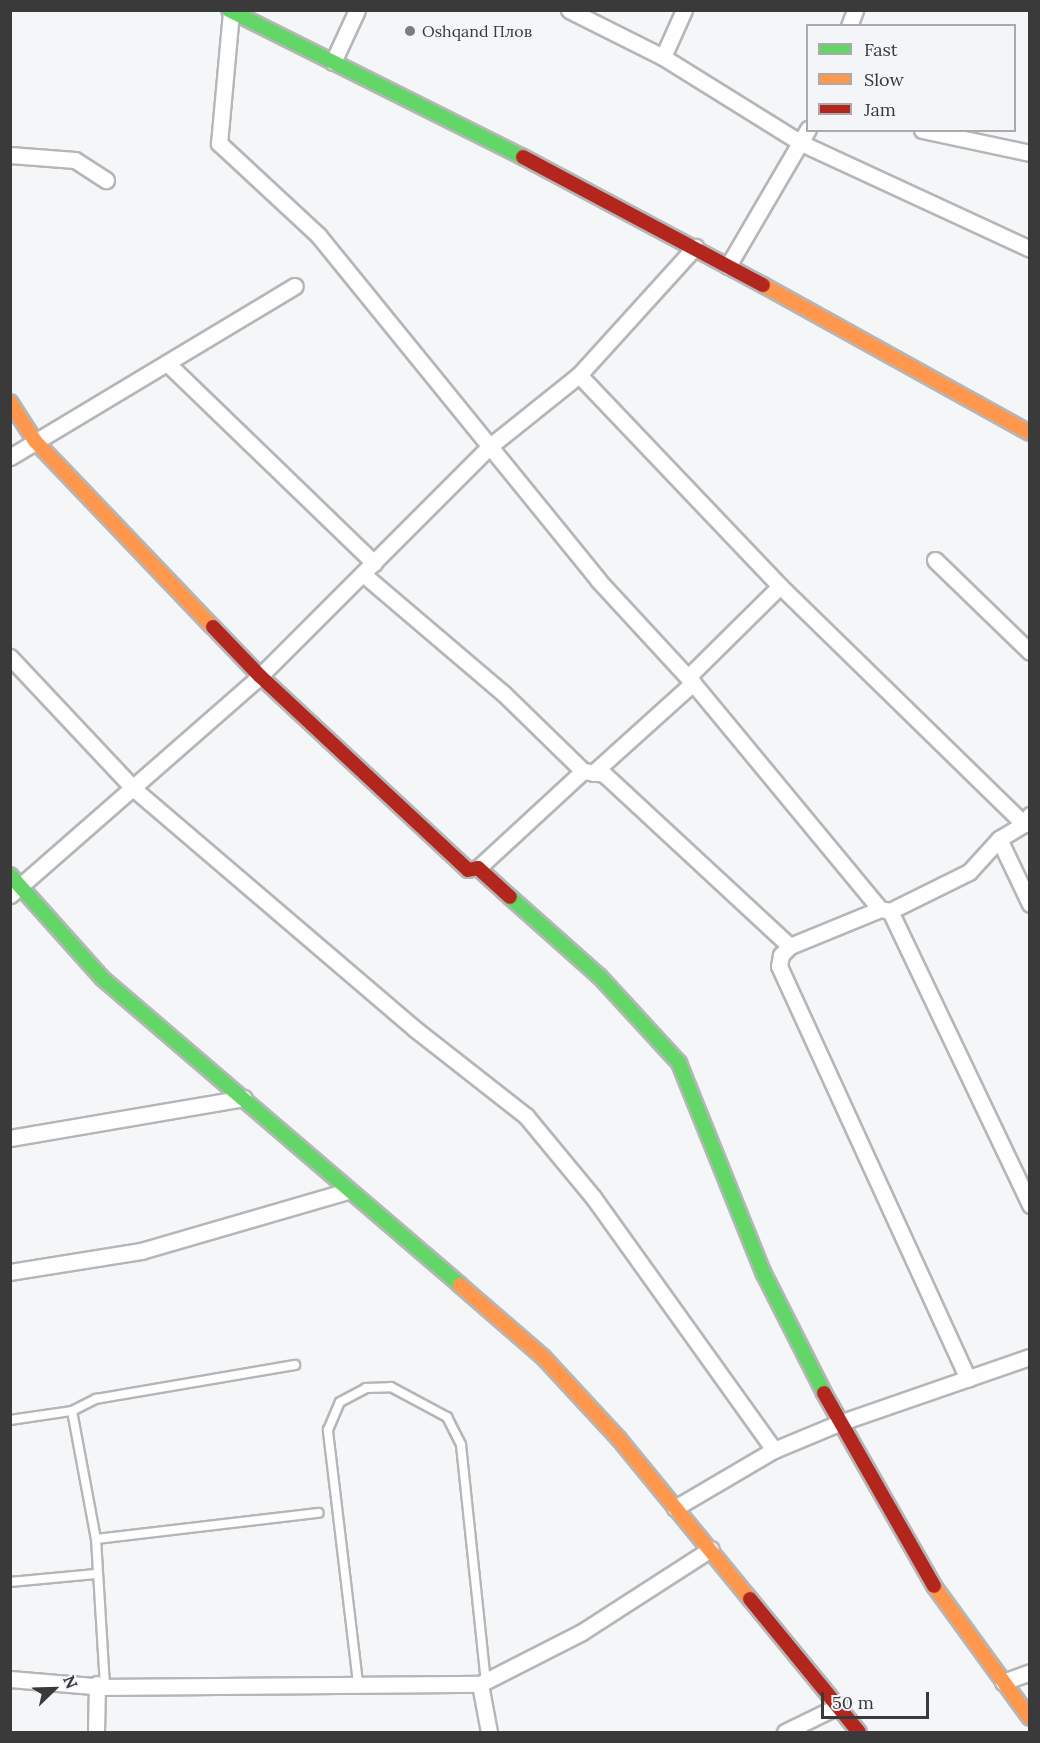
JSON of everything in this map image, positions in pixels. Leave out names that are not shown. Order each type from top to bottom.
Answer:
[{"type":"street","points":[[333,62],[357,10]]},
{"type":"street","points":[[569,10],[663,57],[804,136],[1029,249]]},
{"type":"street","points":[[663,57],[684,10]]},
{"type":"street","points":[[1029,433],[610,200],[230,11],[219,143],[318,235],[598,580],[691,680],[885,910],[1029,1205]]},
{"type":"street","points":[[931,132],[1029,153]]},
{"type":"street","points":[[729,266],[804,136]]},
{"type":"street","points":[[10,155],[75,160],[106,180]]},
{"type":"street","points":[[17,891],[260,676],[489,447],[579,375],[694,247]]},
{"type":"street","points":[[10,457],[295,286]]},
{"type":"street","points":[[166,363],[374,563]]},
{"type":"street","points":[[579,375],[780,586],[1027,819],[999,839],[969,872],[885,910],[790,946],[781,955],[779,966],[968,1379]]},
{"type":"street","points":[[10,402],[35,441],[260,676],[468,870],[478,868],[691,680],[780,586]]},
{"type":"street","points":[[935,560],[1029,652]]},
{"type":"street","points":[[363,574],[503,693],[588,772],[604,774],[790,946]]},
{"type":"street","points":[[10,657],[135,789],[415,1029],[526,1116],[593,1197],[774,1450]]},
{"type":"street","points":[[999,839],[1029,904]]},
{"type":"street","points":[[478,868],[600,977],[678,1063],[764,1274],[839,1423],[932,1583],[1029,1718]]},
{"type":"street","points":[[10,875],[17,891],[102,978],[543,1357],[619,1439],[840,1705],[859,1732]]},
{"type":"street","points":[[10,1138],[244,1098]]},
{"type":"street","points":[[10,1272],[141,1251],[348,1191]]},
{"type":"street","points":[[675,1508],[774,1450],[839,1423],[1029,1357]]},
{"type":"street","points":[[10,1679],[101,1686],[483,1682],[582,1632],[711,1549]]},
{"type":"street","points":[[1003,1682],[1029,1672]]},
{"type":"street","points":[[483,1682],[489,1732]]},
{"type":"street","points":[[96,1732],[101,1686]]},
{"type":"street","points":[[785,1732],[840,1705]]},
{"type":"lane","points":[[10,1420],[72,1411],[96,1399],[295,1365]]},
{"type":"lane","points":[[358,1683],[328,1430],[340,1402],[366,1388],[391,1387],[447,1417],[461,1445],[483,1682]]},
{"type":"lane","points":[[72,1411],[96,1539],[101,1686]]},
{"type":"lane","points":[[96,1539],[318,1513]]},
{"type":"lane","points":[[10,1582],[96,1574]]},
{"type":"traffic: fast","points":[[229,10],[523,157]]},
{"type":"traffic: fast","points":[[10,875],[102,978],[460,1285]]},
{"type":"traffic: fast","points":[[510,897],[600,977],[679,1063],[764,1274],[824,1393]]},
{"type":"traffic: slow","points":[[763,285],[1030,433]]},
{"type":"traffic: slow","points":[[10,402],[35,441],[213,627]]},
{"type":"traffic: slow","points":[[460,1285],[543,1357],[619,1439],[750,1599]]},
{"type":"traffic: slow","points":[[934,1586],[1030,1718]]},
{"type":"traffic: jam","points":[[523,157],[763,285]]},
{"type":"traffic: jam","points":[[213,627],[260,676],[468,870],[478,868],[510,897]]},
{"type":"traffic: jam","points":[[824,1393],[934,1586]]},
{"type":"traffic: jam","points":[[750,1599],[859,1732]]},
{"type":"place","name":"Oshqand Плов","points":[[410,31]]}]
